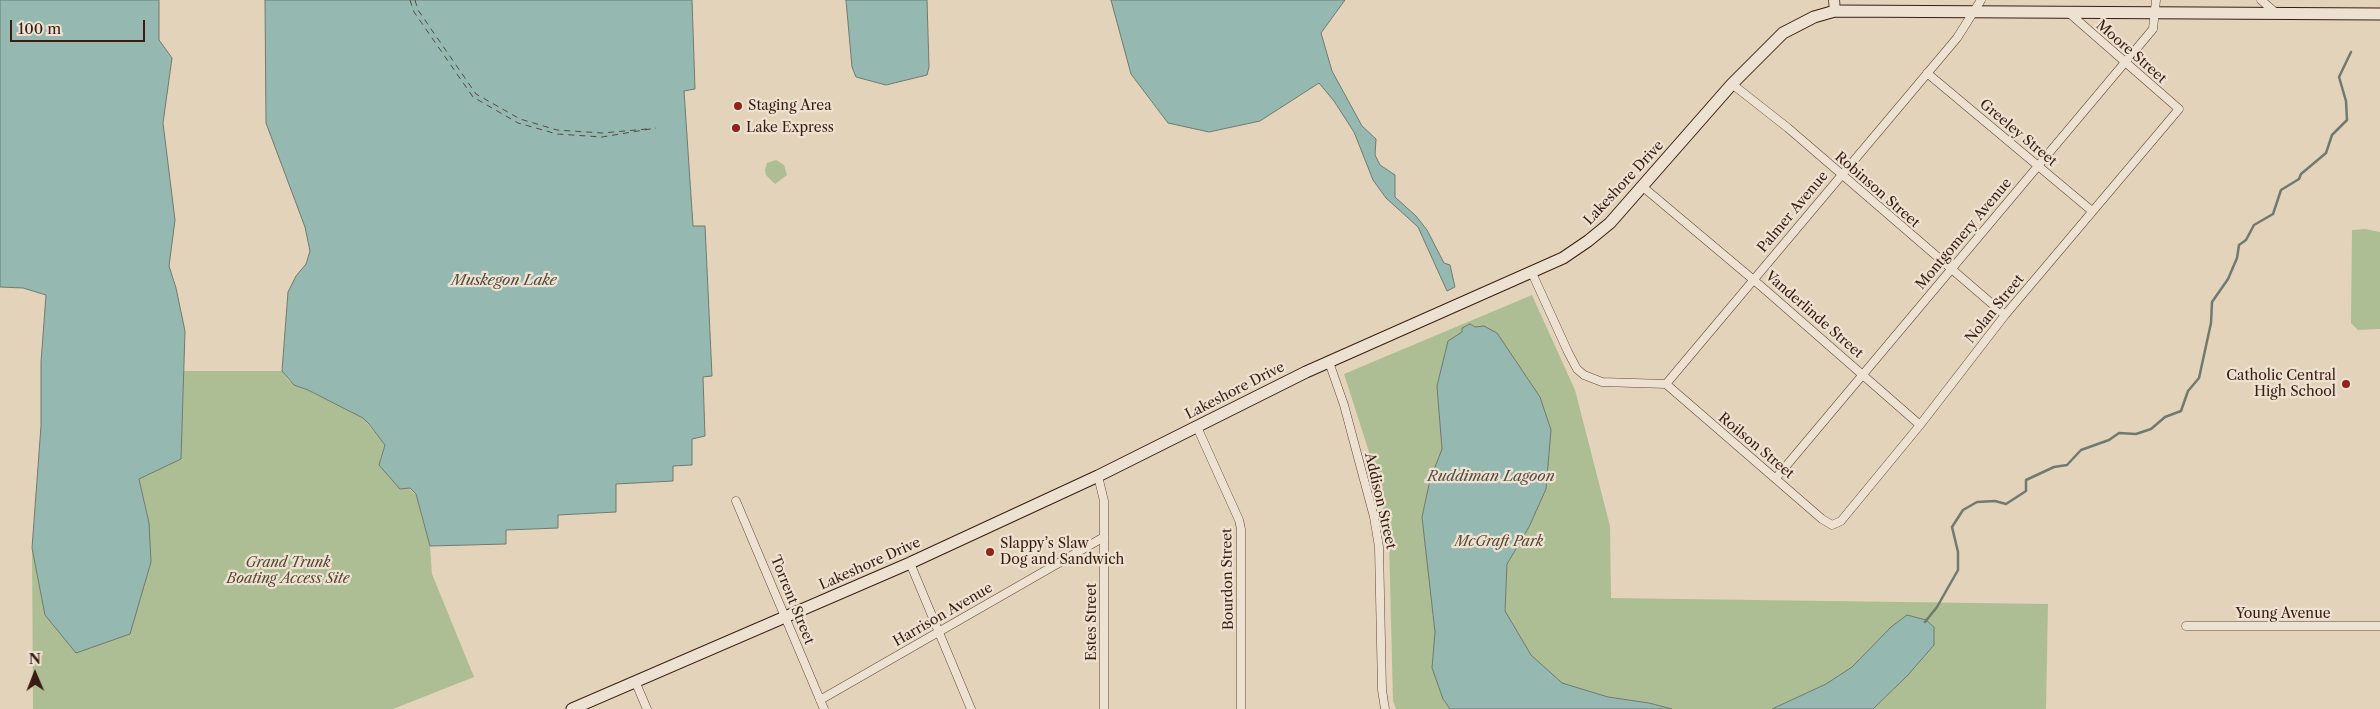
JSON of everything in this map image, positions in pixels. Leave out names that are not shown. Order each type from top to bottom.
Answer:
[{"type":"main road","name":"Lakeshore Drive","points":[[572,709],[785,618],[910,562],[1098,476],[1329,362],[1563,258],[1610,223],[1732,84],[1783,33],[1835,6],[1950,13],[2380,14]]},
{"type":"street","name":"Palmer Avenue","points":[[1666,384],[1928,73],[1956,38],[1981,0]]},
{"type":"street","name":"Montgomery Avenue","points":[[1776,478],[2153,29],[2156,0]]},
{"type":"street","points":[[2261,0],[2276,13]]},
{"type":"street","name":"Moore Street","points":[[2068,12],[2179,109]]},
{"type":"street","name":"Greeley Street","points":[[1928,73],[2092,212]]},
{"type":"street","name":"Robinson Street","points":[[1732,84],[1788,128],[2005,316]]},
{"type":"street","name":"Nolan Street","points":[[1832,525],[1842,521],[2005,316],[2179,109]]},
{"type":"street","name":"Vanderlinde Street","points":[[1643,187],[1863,374],[1920,425]]},
{"type":"street","points":[[1532,273],[1577,369],[1590,379],[1666,384]]},
{"type":"street","name":"Addison Street","points":[[1329,362],[1346,414],[1374,517],[1379,546],[1382,690],[1385,709]]},
{"type":"street","name":"Roilson Street","points":[[1666,384],[1822,519],[1832,525]]},
{"type":"street","name":"Bourdon Street","points":[[1197,427],[1239,520],[1241,529],[1241,709]]},
{"type":"street","name":"Estes Street","points":[[1098,476],[1104,496],[1104,709]]},
{"type":"street","name":"Torrent Street","points":[[736,501],[824,709]]},
{"type":"street","name":"Harrison Avenue","points":[[820,700],[1104,537]]},
{"type":"street","points":[[910,562],[971,709]]},
{"type":"street","name":"Young Avenue","points":[[2186,626],[2380,626]]},
{"type":"street","points":[[635,681],[648,709]]},
{"type":"green space","points":[[776,160],[784,165],[787,175],[775,184],[766,175],[765,170],[767,163]]},
{"type":"green space","points":[[2365,229],[2380,232],[2380,329],[2358,330],[2351,323],[2352,230]]},
{"type":"green space","name":"McGraft Park","points":[[1532,295],[1575,390],[1610,526],[1611,598],[2048,604],[2046,709],[1396,709],[1393,701],[1389,540],[1377,477],[1344,374]]},
{"type":"green space","name":"Grand Trunk Boating Access Site","points":[[184,371],[282,371],[289,381],[299,387],[363,418],[385,445],[380,460],[416,495],[430,546],[432,574],[474,677],[393,709],[33,709],[32,548],[45,615],[149,523],[139,478],[181,459]]},
{"type":"water","points":[[0,0],[159,0],[159,40],[172,58],[163,123],[175,220],[169,266],[176,288],[185,331],[181,459],[139,479],[149,523],[151,562],[130,634],[76,653],[45,615],[32,548],[41,426],[41,362],[46,295],[23,288],[0,287]]},
{"type":"water","name":"Muskegon Lake","points":[[265,0],[692,0],[695,89],[684,91],[693,226],[705,226],[712,376],[703,377],[705,436],[692,439],[692,465],[673,466],[673,481],[616,484],[616,512],[558,515],[558,528],[506,530],[506,544],[430,546],[416,494],[410,488],[400,489],[379,465],[385,445],[369,424],[363,418],[308,390],[294,385],[282,371],[288,292],[296,276],[306,264],[310,251],[305,227],[266,123]]},
{"type":"water","points":[[846,0],[927,0],[929,67],[927,75],[886,85],[856,77],[852,67]]},
{"type":"water","points":[[1111,0],[1345,0],[1321,33],[1332,71],[1362,126],[1376,139],[1375,155],[1380,165],[1395,175],[1395,197],[1416,216],[1427,230],[1444,263],[1450,265],[1455,287],[1447,291],[1418,227],[1386,198],[1373,180],[1354,132],[1334,101],[1319,83],[1260,121],[1209,132],[1168,123],[1131,74]]},
{"type":"water","name":"Ruddiman Lagoon","points":[[1470,324],[1475,327],[1484,326],[1497,333],[1540,397],[1551,430],[1546,489],[1529,527],[1507,564],[1505,611],[1531,655],[1562,683],[1608,697],[1649,703],[1672,709],[1450,709],[1443,699],[1432,668],[1435,632],[1422,517],[1430,480],[1442,449],[1437,386],[1448,341],[1462,332],[1462,328]]},
{"type":"water","points":[[1907,615],[1926,620],[1934,627],[1934,645],[1908,675],[1873,709],[1772,709],[1826,684],[1852,667],[1891,627]]},
{"type":"waterway","points":[[1925,622],[1937,607],[1958,570],[1958,552],[1952,527],[1963,510],[1977,502],[1995,501],[2006,504],[2026,491],[2026,480],[2054,467],[2067,465],[2081,450],[2109,440],[2119,433],[2136,434],[2151,429],[2165,417],[2181,411],[2188,391],[2199,378],[2211,323],[2212,302],[2228,279],[2237,258],[2239,245],[2246,240],[2254,225],[2273,214],[2281,190],[2299,179],[2301,174],[2326,153],[2332,135],[2347,120],[2346,101],[2339,77],[2351,52]]},
{"type":"ferry route","points":[[410,0],[414,12],[473,97],[518,123],[557,134],[602,137],[656,128]]},
{"type":"ferry route","points":[[415,0],[418,10],[476,94],[520,119],[557,130],[602,133],[647,129]]},
{"type":"place","name":"Staging Area","points":[[738,106]]},
{"type":"place","name":"Lake Express","points":[[736,128]]},
{"type":"place","name":"Catholic Central High School","points":[[2346,384]]},
{"type":"place","name":"Slappy’s Slaw Dog and Sandwich","points":[[990,552]]}]
